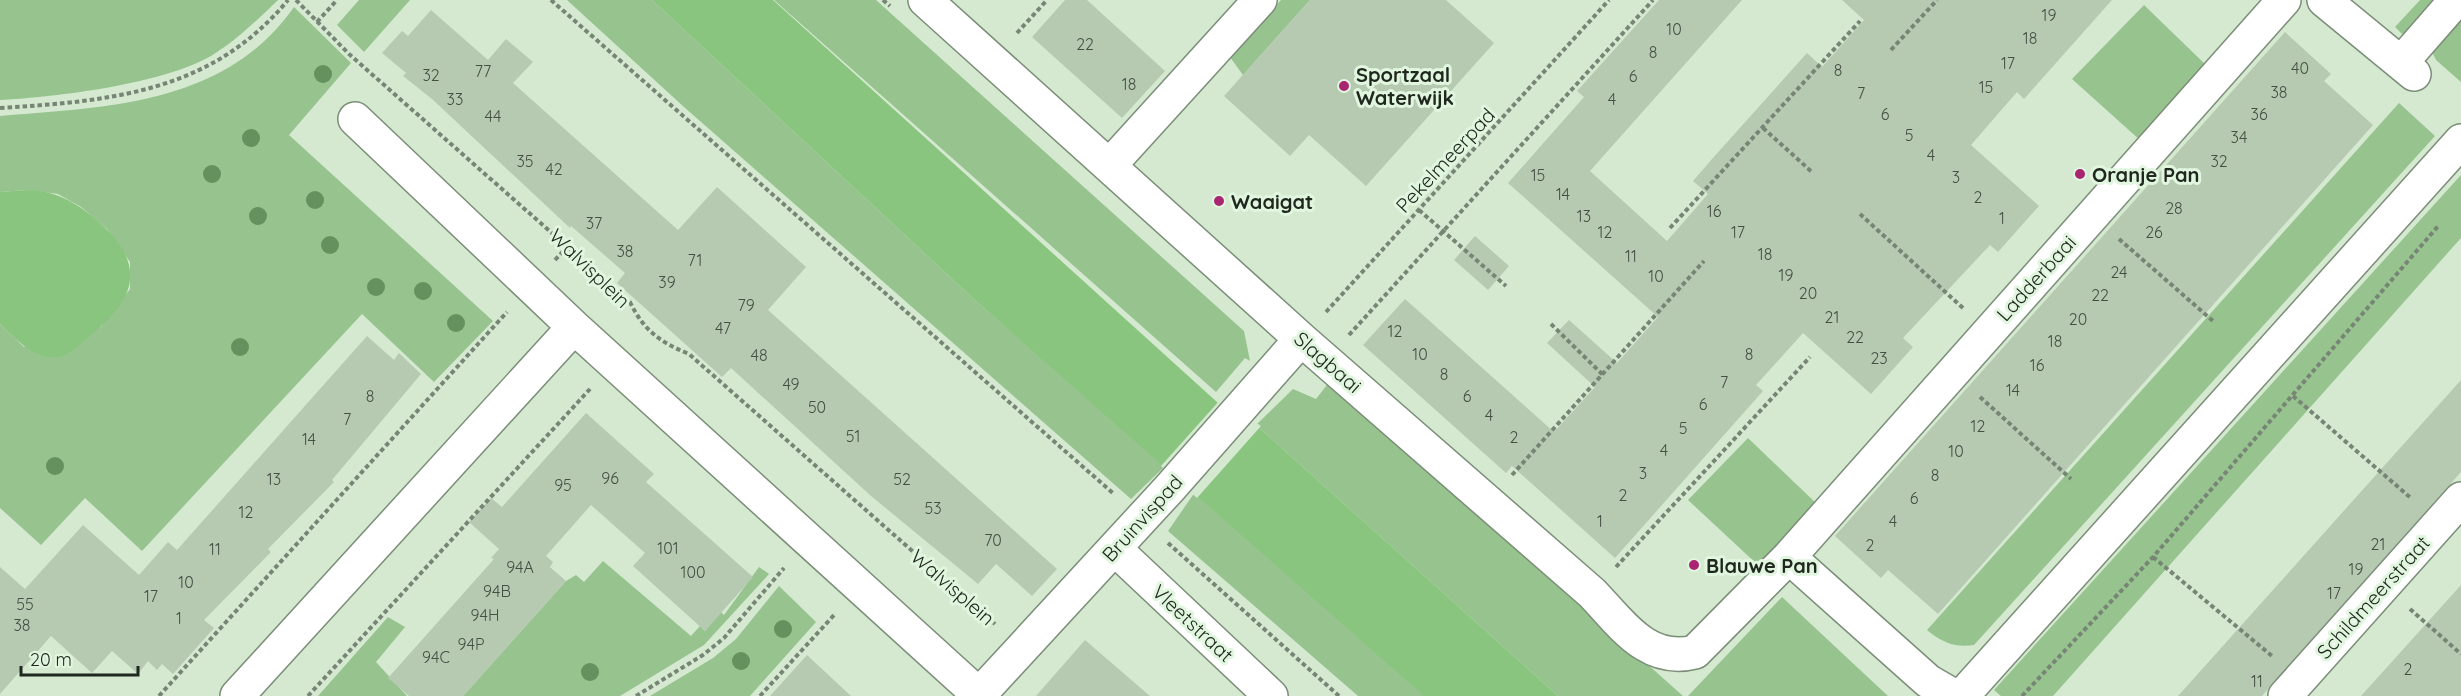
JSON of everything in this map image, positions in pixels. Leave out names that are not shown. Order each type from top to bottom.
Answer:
[{"type":"street","name":"Slagbaai","points":[[925,0],[1302,339],[1592,593],[1637,639],[1661,654],[1681,656],[1695,652],[1742,608]]},
{"type":"street","points":[[1108,166],[1260,0]]},
{"type":"street","name":"Ladderbaai","points":[[1742,608],[2284,0]]},
{"type":"street","points":[[2324,0],[2407,68],[2456,0]]},
{"type":"street","points":[[355,119],[573,327],[979,695]]},
{"type":"street","points":[[1962,696],[2461,141]]},
{"type":"street","points":[[237,696],[573,327]]},
{"type":"street","name":"Bruinvispad","points":[[979,695],[1169,489],[1302,339]]},
{"type":"street","name":"Schildmeerstraat","points":[[2292,688],[2461,499]]},
{"type":"street","name":"Vleetstraat","points":[[1114,549],[1253,690]]},
{"type":"street","points":[[1789,557],[1928,681],[1954,696]]},
{"type":"path","points":[[0,108],[55,105],[102,97],[188,77],[234,50],[274,16],[288,0]]},
{"type":"path","name":"Walvisplein","points":[[296,0],[349,54],[630,302],[647,331],[671,347],[689,354],[1022,648]]},
{"type":"path","points":[[317,22],[336,0]]},
{"type":"path","points":[[551,0],[1141,518],[1339,696]]},
{"type":"path","points":[[992,59],[1047,0]]},
{"type":"path","name":"Pekelmeerpad","points":[[1302,339],[1609,0]]},
{"type":"path","points":[[1326,360],[1653,0]]},
{"type":"path","points":[[1891,51],[1937,0]]},
{"type":"path","points":[[1670,228],[1860,21]]},
{"type":"path","points":[[1763,128],[1813,173]]},
{"type":"path","points":[[1419,210],[1506,286]]},
{"type":"path","points":[[1860,214],[1989,332]]},
{"type":"path","points":[[2092,216],[2214,321]]},
{"type":"path","points":[[2022,696],[2153,556],[2446,217]]},
{"type":"path","points":[[159,696],[568,246]]},
{"type":"path","points":[[1487,501],[1704,261]]},
{"type":"path","points":[[1551,324],[1603,375]]},
{"type":"path","points":[[1592,593],[1810,357]]},
{"type":"path","points":[[308,696],[613,363]]},
{"type":"path","points":[[1953,373],[2071,479]]},
{"type":"path","points":[[2293,396],[2439,523]]},
{"type":"path","points":[[636,696],[703,655],[724,638],[808,540]]},
{"type":"path","points":[[2153,556],[2292,688]]},
{"type":"path","points":[[2384,585],[2461,654]]},
{"type":"path","points":[[760,696],[860,586]]},
{"type":"shaded area","points":[[0,0],[278,0],[229,44],[190,66],[108,87],[50,96],[0,100]]},
{"type":"shaded area","points":[[359,0],[410,0],[364,52],[337,25]]},
{"type":"shaded area","points":[[567,0],[652,0],[977,302],[1165,466],[1131,499],[684,107]]},
{"type":"shaded area","points":[[652,0],[773,0],[1249,431],[1256,425],[1558,696],[1424,696],[977,302]]},
{"type":"shaded area","points":[[774,0],[876,0],[1244,331],[1250,361],[1245,358],[1216,392]]},
{"type":"shaded area","points":[[1281,0],[1310,0],[1243,75],[1230,57]]},
{"type":"shaded area","points":[[2420,0],[2436,0],[2403,35],[2395,27]]},
{"type":"shaded area","points":[[2144,5],[2208,67],[2141,141],[2072,79]]},
{"type":"shaded area","points":[[294,7],[351,63],[289,135],[493,321],[434,382],[362,314],[142,551],[85,498],[41,545],[0,508],[0,324],[24,347],[101,327],[130,289],[130,262],[107,229],[81,207],[58,194],[26,190],[0,192],[0,116],[122,103],[162,95],[199,82],[234,64],[266,39]]},
{"type":"shaded area","points":[[2461,21],[2461,82],[2436,60],[2432,52]]},
{"type":"shaded area","points":[[2399,103],[2435,136],[1974,645],[1961,646],[1949,643],[1927,630]]},
{"type":"shaded area","points":[[2461,175],[2461,238],[2053,696],[2001,696],[1994,690]]},
{"type":"shaded area","points":[[26,190],[53,194],[84,210],[108,231],[128,261],[130,275],[128,289],[121,304],[109,319],[80,344],[67,354],[58,357],[33,352],[0,324],[0,192]]},
{"type":"shaded area","points":[[1330,381],[1683,696],[1558,696],[1256,425],[1293,389],[1316,399]]},
{"type":"shaded area","points":[[1748,438],[1818,505],[1760,567],[1688,500]]},
{"type":"shaded area","points":[[1195,492],[1427,696],[1358,696],[1168,531]]},
{"type":"shaded area","points":[[603,561],[691,636],[700,626],[705,631],[721,612],[724,615],[759,567],[769,574],[704,645],[620,696],[463,696],[566,581],[576,575],[584,582]]},
{"type":"shaded area","points":[[779,586],[816,622],[750,696],[650,696],[713,658],[736,639]]},
{"type":"shaded area","points":[[1782,597],[1888,696],[1688,696]]},
{"type":"shaded area","points":[[388,617],[405,627],[376,662],[407,696],[318,696]]},
{"type":"pier","points":[[1220,400],[1249,427],[1255,422],[1261,426],[1197,498],[1161,466]]},
{"type":"building","points":[[1065,0],[1087,0],[1165,71],[1122,118],[1032,37]]},
{"type":"building","name":"Sportzaal Waterwijk","points":[[1310,0],[1446,0],[1494,43],[1366,186],[1309,135],[1290,156],[1224,96]]},
{"type":"building","points":[[1659,0],[1742,0],[1590,171],[1667,241],[1708,194],[1693,181],[1712,159],[1807,53],[1822,67],[1864,20],[1842,0],[2112,0],[2024,99],[2017,92],[1971,145],[2039,206],[1998,252],[1990,245],[1903,338],[1913,347],[1871,394],[1803,333],[1756,385],[1763,391],[1615,558],[1512,466],[1506,473],[1363,345],[1405,299],[1554,432],[1595,387],[1547,343],[1569,320],[1617,363],[1658,317],[1508,183],[1584,97],[1577,91]]},
{"type":"building","points":[[431,10],[488,60],[506,39],[533,62],[513,83],[678,230],[717,187],[806,267],[768,310],[1057,569],[1032,596],[996,564],[978,584],[871,496],[731,368],[722,377],[617,283],[625,273],[571,226],[570,228],[432,99],[403,76],[406,73],[382,53],[402,31],[408,36]]},
{"type":"building","points":[[2285,32],[2331,74],[2324,81],[2373,125],[1938,614],[1888,570],[1881,578],[1835,536]]},
{"type":"building","points":[[1475,236],[1509,266],[1488,290],[1454,260]]},
{"type":"building","points":[[367,336],[394,360],[399,353],[421,374],[332,480],[334,482],[268,549],[271,552],[204,620],[214,628],[173,674],[162,664],[157,670],[148,661],[138,674],[112,651],[92,673],[51,636],[0,694],[0,567],[25,589],[83,525],[139,575],[168,542],[177,550]]},
{"type":"building","points":[[2461,380],[2461,472],[2262,696],[2178,696]]},
{"type":"building","points":[[586,413],[654,474],[646,482],[753,577],[705,631],[633,566],[645,553],[591,505],[546,556],[553,562],[550,567],[566,581],[463,696],[409,696],[388,678],[494,559],[491,558],[499,549],[469,522],[491,498],[502,507]]},
{"type":"building","points":[[2461,585],[2461,696],[2361,696]]},
{"type":"building","points":[[1085,640],[1150,696],[1036,696]]},
{"type":"building","points":[[807,655],[851,696],[770,696]]},
{"type":"place","name":"Sportzaal Waterwijk","points":[[1344,86]]},
{"type":"place","name":"Oranje Pan","points":[[2080,174]]},
{"type":"place","name":"Waaigat","points":[[1219,201]]},
{"type":"place","name":"Blauwe Pan","points":[[1694,565]]}]
